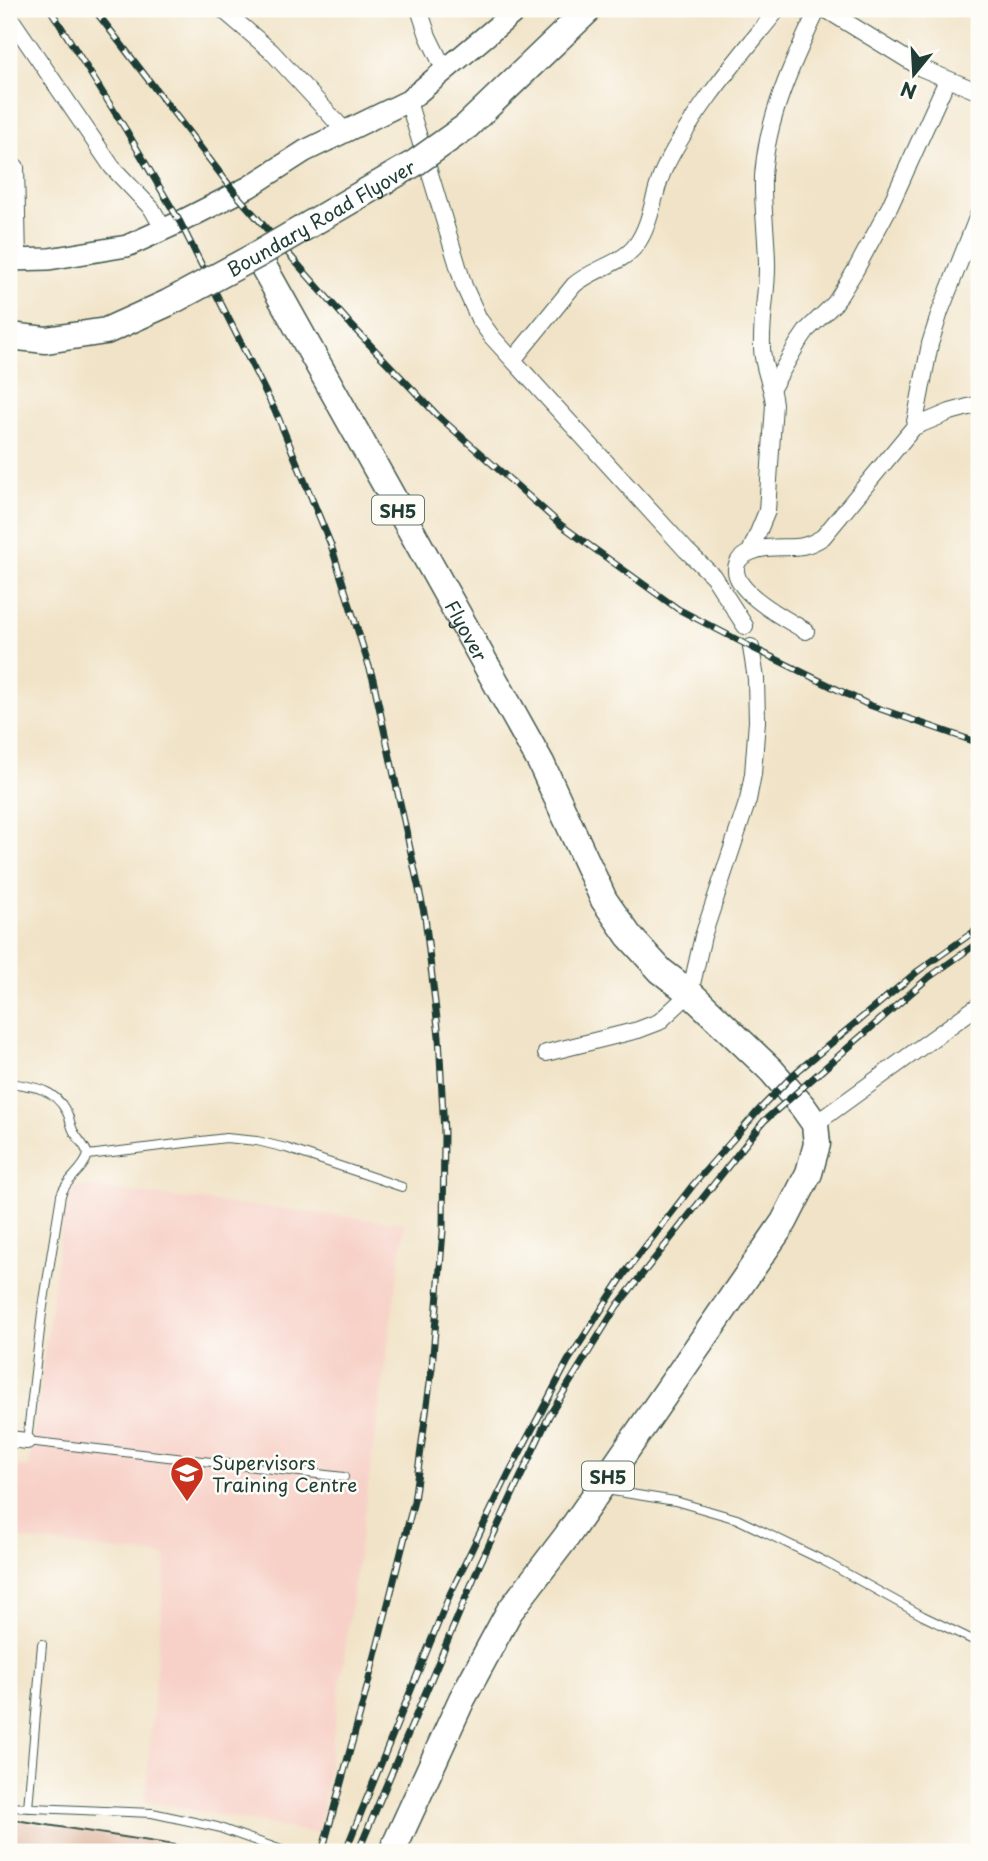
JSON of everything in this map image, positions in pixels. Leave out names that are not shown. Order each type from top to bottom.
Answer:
[{"type":"main road","name":"Boundary Road Flyover","points":[[9,336],[46,341],[106,331],[168,303],[257,255],[415,163],[467,126],[589,9]]},
{"type":"main road","name":"Flyover","points":[[257,255],[541,763],[604,900],[629,936],[653,962],[690,993]]},
{"type":"main road","name":"SH5","points":[[392,1852],[462,1699],[497,1632],[600,1489],[795,1204],[814,1158],[817,1144],[814,1124],[803,1107],[771,1070],[690,993]]},
{"type":"street","points":[[222,9],[271,51],[345,131]]},
{"type":"street","points":[[419,9],[428,36],[445,71]]},
{"type":"street","points":[[16,167],[13,260],[49,259],[127,246],[249,187],[305,151],[408,101],[518,9]]},
{"type":"street","points":[[513,360],[574,285],[586,275],[624,256],[636,245],[644,230],[664,168],[678,144],[694,118],[778,9]]},
{"type":"street","points":[[806,631],[764,606],[740,583],[736,564],[750,552],[764,521],[768,503],[774,404],[772,388],[764,368],[762,348],[767,270],[763,178],[766,145],[772,120],[798,50],[818,9]]},
{"type":"street","points":[[825,9],[921,68],[979,92]]},
{"type":"street","points":[[9,16],[112,167],[152,209],[164,230]]},
{"type":"street","points":[[772,388],[807,330],[835,303],[855,271],[890,206],[947,80]]},
{"type":"street","points":[[408,101],[464,286],[479,319],[513,360],[686,550],[713,576],[746,626]]},
{"type":"street","points":[[750,552],[766,548],[798,549],[823,537],[914,427],[937,323],[979,213]]},
{"type":"street","points":[[914,427],[950,412],[979,404]]},
{"type":"street","points":[[546,1053],[638,1030],[659,1022],[690,993],[703,936],[748,800],[757,721],[756,679],[751,647]]},
{"type":"street","points":[[814,1124],[979,1005]]},
{"type":"street","points":[[9,1439],[27,1441]]},
{"type":"lane","points":[[9,1083],[38,1087],[58,1099],[88,1155],[79,1171],[66,1182],[61,1195],[42,1313],[27,1441],[344,1477]]},
{"type":"lane","points":[[88,1155],[226,1138],[257,1141],[402,1187]]},
{"type":"lane","points":[[600,1489],[675,1501],[737,1520],[824,1561],[905,1607],[979,1643]]},
{"type":"lane","points":[[28,1808],[42,1644]]},
{"type":"lane","points":[[9,1807],[152,1813],[185,1819],[287,1852]]},
{"type":"shaded area","name":"Supervisors Training Centre","points":[[67,1185],[405,1223],[319,1834],[145,1801],[166,1556],[9,1538],[9,1466],[29,1468]]},
{"type":"building","points":[[9,1819],[175,1845],[175,1852],[9,1852]]},
{"type":"railway","points":[[50,9],[180,222],[278,417],[331,545],[373,679],[425,917],[439,1036],[444,1133],[443,1231],[432,1368],[414,1501],[322,1852]]},
{"type":"railway","points":[[94,9],[236,194],[352,326],[437,415],[561,525],[678,609],[869,705],[979,743]]},
{"type":"railway","points":[[345,1852],[450,1594],[568,1361],[625,1273],[693,1185],[794,1074],[918,971],[979,928]]},
{"type":"railway","points":[[358,1852],[480,1564],[549,1416],[617,1306],[764,1121],[928,978],[979,942]]},
{"type":"place","name":"Supervisors Training Centre","points":[[187,1503]]}]
